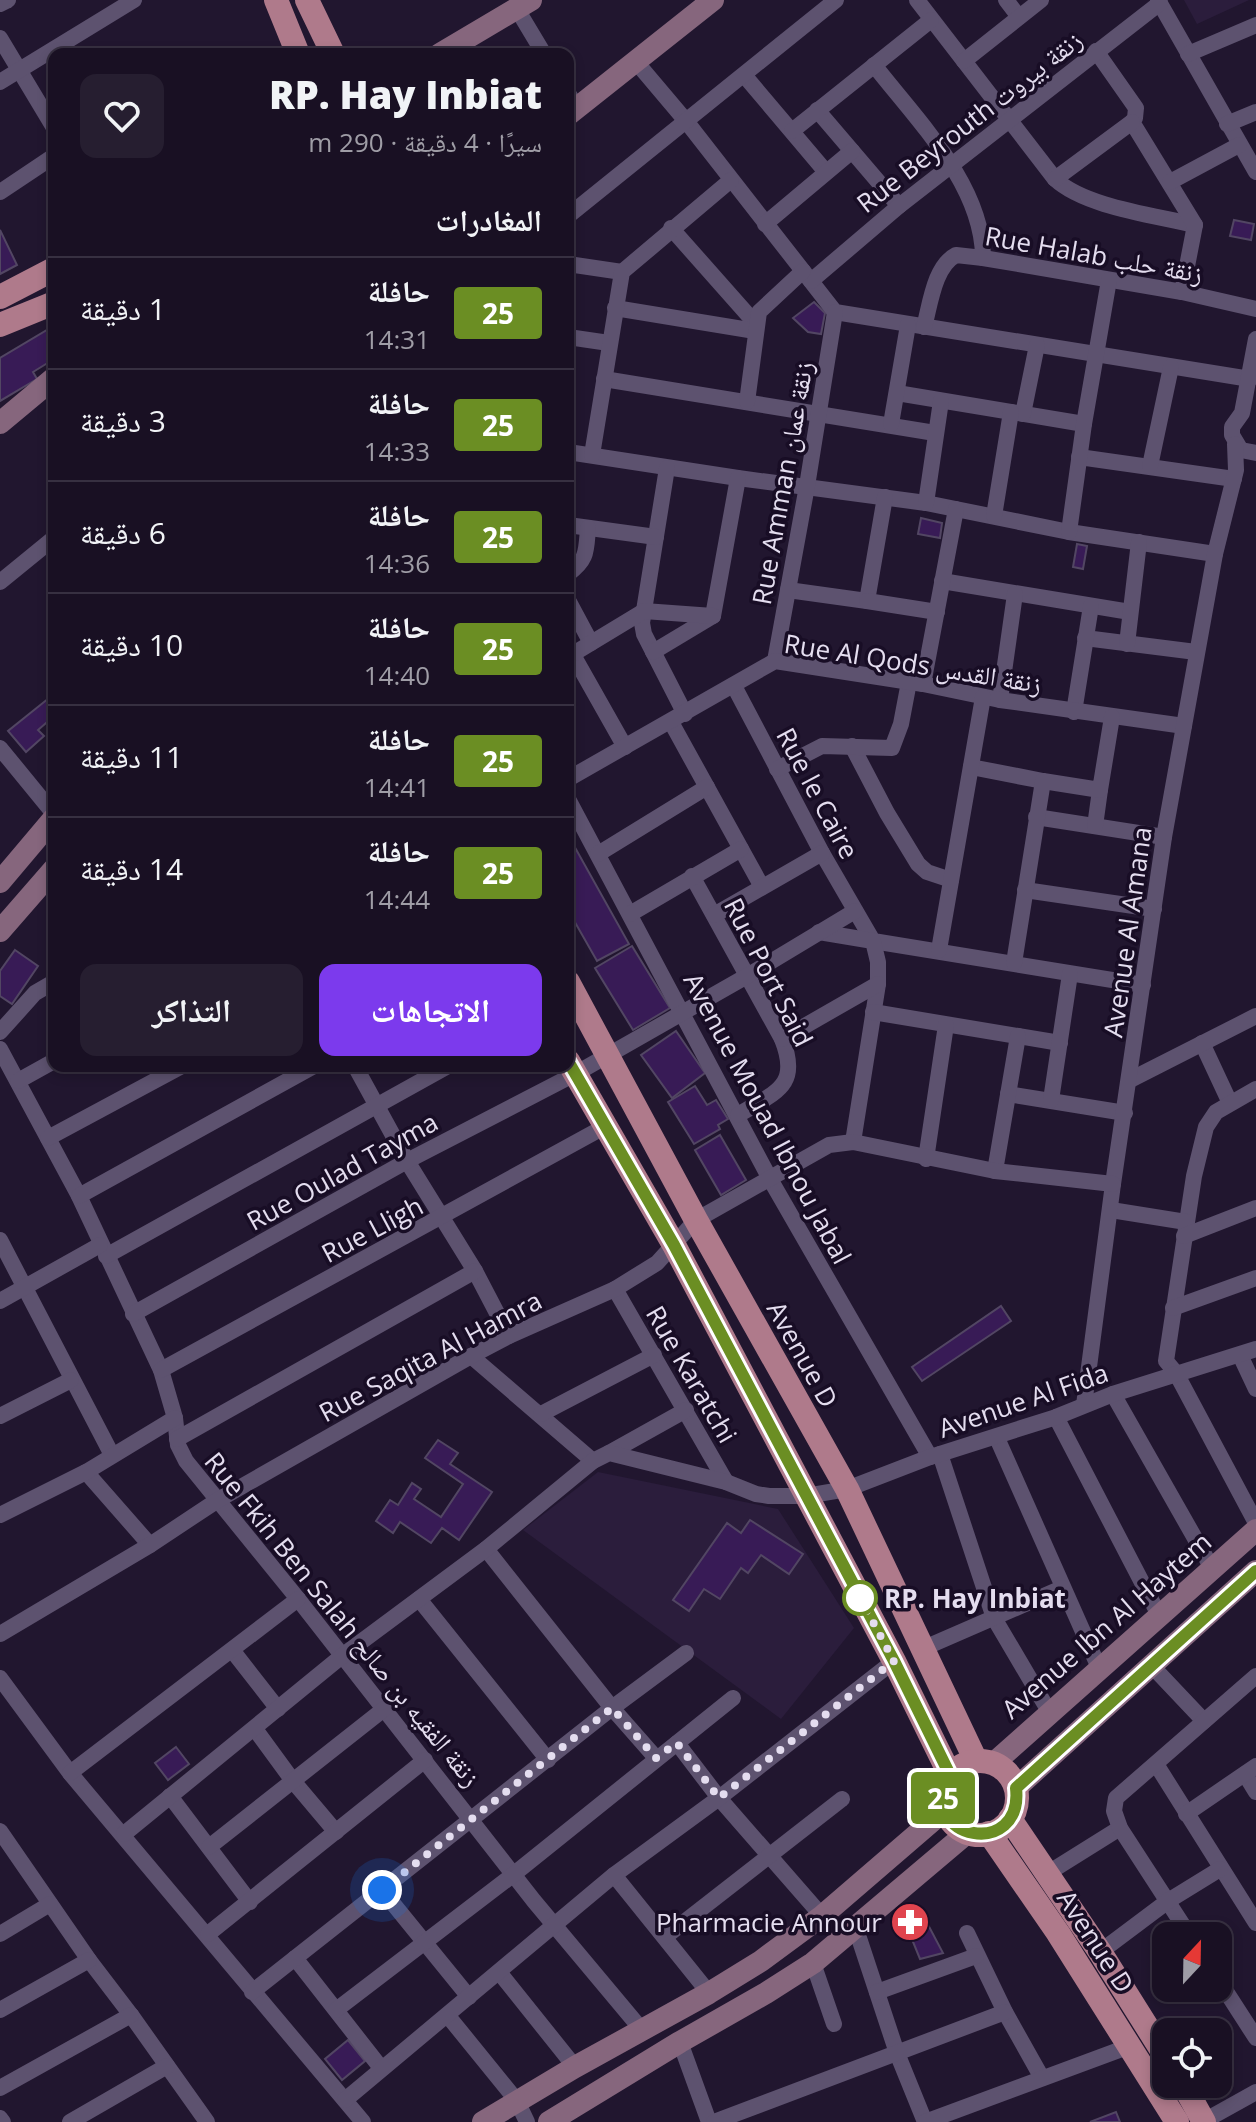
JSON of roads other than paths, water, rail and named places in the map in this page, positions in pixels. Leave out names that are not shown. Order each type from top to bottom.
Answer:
[{"type":"main road","points":[[276,0],[296,48]]},
{"type":"main road","points":[[307,0],[330,48]]},
{"type":"main road","points":[[0,297],[48,272]]},
{"type":"main road","points":[[0,325],[48,305]]},
{"type":"main road","name":"Avenue D","points":[[574,993],[696,1220],[847,1489],[924,1648],[985,1762]]},
{"type":"main road","points":[[574,1072],[674,1245],[894,1661],[950,1775]]},
{"type":"main road","points":[[985,1762],[1004,1769],[1016,1788],[1015,1810],[1001,1828],[978,1833],[958,1828],[945,1810],[943,1798],[950,1775],[966,1763],[985,1762]]},
{"type":"main road","name":"Avenue D","points":[[1010,1819],[1152,2035]]},
{"type":"main road","name":"Avenue D","points":[[978,1833],[1058,1933],[1177,2122]]},
{"type":"main road","points":[[1191,2098],[1204,2122]]},
{"type":"street","points":[[0,4],[8,0]]},
{"type":"street","points":[[54,48],[134,0]]},
{"type":"street","points":[[574,103],[637,63],[713,0]]},
{"type":"street","points":[[574,211],[836,0]]},
{"type":"street","points":[[917,0],[1055,179],[1066,189],[1088,199],[1195,225]]},
{"type":"street","points":[[1006,0],[1019,17]]},
{"type":"street","points":[[964,61],[1041,0]]},
{"type":"street","points":[[1159,2],[1256,172]]},
{"type":"street","name":"Rue Beyrouth زنقة بيروت","points":[[756,328],[763,307],[899,206],[1159,2]]},
{"type":"street","points":[[449,48],[516,5],[541,48]]},
{"type":"street","points":[[792,131],[931,20]]},
{"type":"street","points":[[1188,54],[1256,25]]},
{"type":"street","points":[[0,38],[48,118]]},
{"type":"street","points":[[1055,179],[1135,118],[1136,108],[1096,51]]},
{"type":"street","points":[[0,82],[48,52]]},
{"type":"street","points":[[637,63],[835,312],[1171,367],[1250,400]]},
{"type":"street","points":[[874,65],[951,165],[980,223],[983,258]]},
{"type":"street","points":[[744,75],[826,172]]},
{"type":"street","points":[[817,110],[899,206]]},
{"type":"street","points":[[1227,124],[1256,112]]},
{"type":"street","points":[[1132,122],[1195,225],[1182,292]]},
{"type":"street","points":[[1170,182],[1239,145]]},
{"type":"street","points":[[765,224],[852,151]]},
{"type":"street","points":[[0,192],[48,160]]},
{"type":"street","points":[[592,455],[622,272],[731,180]]},
{"type":"street","points":[[671,228],[756,328],[747,402]]},
{"type":"street","name":"Rue Halab زنقة حلب","points":[[916,326],[938,277],[950,258],[956,255],[1182,292],[1256,309]]},
{"type":"street","points":[[574,265],[622,272]]},
{"type":"street","points":[[1069,532],[1109,280]]},
{"type":"street","points":[[615,308],[756,328]]},
{"type":"street","name":"Rue Amman زنقة عمان","points":[[775,661],[835,312]]},
{"type":"street","points":[[891,424],[916,326]]},
{"type":"street","points":[[574,338],[609,343]]},
{"type":"street","name":"Avenue Al Amana","points":[[1084,1405],[1164,837],[1215,554],[1235,474],[1232,427],[1250,400],[1256,339]]},
{"type":"street","points":[[994,516],[1017,413],[1037,345]]},
{"type":"street","points":[[1150,466],[1171,367]]},
{"type":"street","points":[[604,379],[935,433]]},
{"type":"street","points":[[0,423],[48,383]]},
{"type":"street","points":[[897,393],[1084,424]]},
{"type":"street","points":[[926,503],[941,401]]},
{"type":"street","points":[[1235,444],[1241,450],[1256,454]]},
{"type":"street","points":[[574,453],[926,503],[1069,532],[1215,554]]},
{"type":"street","points":[[1079,457],[1235,474],[1256,454]]},
{"type":"street","points":[[667,468],[644,611],[644,634],[707,787],[762,887]]},
{"type":"street","points":[[653,652],[713,616],[738,478]]},
{"type":"street","points":[[867,601],[885,497]]},
{"type":"street","points":[[777,769],[822,746],[883,750],[894,747],[937,612],[956,509]]},
{"type":"street","points":[[574,526],[656,537]]},
{"type":"street","points":[[574,570],[585,557],[588,528]]},
{"type":"street","points":[[1127,644],[1139,542]]},
{"type":"street","points":[[0,582],[48,543]]},
{"type":"street","points":[[942,581],[1130,612]]},
{"type":"street","points":[[788,590],[937,612]]},
{"type":"street","points":[[1000,700],[1015,594]]},
{"type":"street","points":[[1074,712],[1091,606]]},
{"type":"street","points":[[574,611],[591,643]]},
{"type":"street","points":[[574,654],[644,611],[713,616]]},
{"type":"street","points":[[1085,638],[1196,652]]},
{"type":"street","name":"Rue Al Qods زنقة القدس","points":[[574,776],[775,661],[1074,712],[1184,726]]},
{"type":"street","points":[[574,663],[625,747]]},
{"type":"street","name":"Rue le Caire","points":[[734,686],[822,853],[873,941]]},
{"type":"street","points":[[939,950],[983,697]]},
{"type":"street","points":[[1095,826],[1112,717]]},
{"type":"street","points":[[852,746],[918,864],[927,872],[951,880]]},
{"type":"street","points":[[0,748],[48,808]]},
{"type":"street","points":[[971,767],[1100,790]]},
{"type":"street","points":[[1014,963],[1043,781]]},
{"type":"street","points":[[598,854],[707,787]]},
{"type":"street","name":"Avenue Mouad Ibnou Jabal","points":[[574,810],[770,1179],[935,1455],[994,1618],[1050,1713]]},
{"type":"street","points":[[1036,817],[1164,837]]},
{"type":"street","points":[[0,882],[48,823]]},
{"type":"street","points":[[630,914],[741,849]]},
{"type":"street","points":[[714,915],[822,853]]},
{"type":"street","points":[[0,931],[48,876]]},
{"type":"street","name":"Rue Port Said","points":[[692,876],[791,1060],[787,1078],[771,1094],[738,1115]]},
{"type":"street","points":[[1025,890],[1154,909]]},
{"type":"street","name":"Rue Oulad Tayma","points":[[574,1067],[606,1054],[683,1012],[819,932],[858,917]]},
{"type":"street","points":[[819,932],[1143,985]]},
{"type":"street","points":[[873,941],[878,962],[878,984],[853,1142],[995,1171],[1113,1184]]},
{"type":"street","points":[[1051,1100],[1070,974]]},
{"type":"street","points":[[782,1039],[878,984]]},
{"type":"street","points":[[0,1032],[35,993],[48,985]]},
{"type":"street","points":[[873,1012],[1060,1043]]},
{"type":"street","points":[[1130,1080],[1256,1016]]},
{"type":"street","points":[[926,1159],[946,1025]]},
{"type":"street","points":[[995,1171],[1018,1036]]},
{"type":"street","points":[[1202,1043],[1230,1103]]},
{"type":"street","name":"Rue Fkih Ben Salah زنقة الفقيه بن صالح","points":[[0,1049],[79,1196],[161,1370],[175,1418],[177,1439],[186,1461],[554,1925],[641,2029]]},
{"type":"street","points":[[18,1081],[48,1064]]},
{"type":"street","points":[[48,1138],[171,1072]]},
{"type":"street","points":[[79,1196],[303,1072]]},
{"type":"street","points":[[358,1072],[407,1161],[475,1271],[509,1336]]},
{"type":"street","points":[[0,1301],[103,1250],[437,1072]]},
{"type":"street","name":"Rue Oulad Tayma","points":[[133,1314],[565,1072]]},
{"type":"street","points":[[1256,1089],[1216,1112],[1206,1127],[1194,1176],[1166,1361],[1176,1373],[1256,1523]]},
{"type":"street","points":[[1008,1094],[1125,1113]]},
{"type":"street","name":"Rue Lligh","points":[[161,1370],[604,1127]]},
{"type":"street","name":"Rue Saqita Al Hamra","points":[[0,1634],[150,1545],[218,1500],[471,1356],[615,1289],[657,1263],[696,1220],[829,1145],[853,1142]]},
{"type":"street","points":[[1111,1210],[1185,1229],[1256,1208]]},
{"type":"street","points":[[0,1240],[112,1455]]},
{"type":"street","points":[[177,1439],[475,1271]]},
{"type":"street","points":[[1173,1308],[1256,1278]]},
{"type":"street","name":"Rue Karatchi","points":[[615,1289],[726,1482]]},
{"type":"street","points":[[1248,1352],[1256,1389]]},
{"type":"street","name":"Avenue Al Fida","points":[[609,1453],[726,1482],[756,1494],[806,1496],[847,1489],[935,1455],[1056,1417],[1113,1394],[1248,1352]]},
{"type":"street","points":[[541,1414],[654,1355]]},
{"type":"street","points":[[471,1356],[593,1461]]},
{"type":"street","points":[[0,1416],[71,1380]]},
{"type":"street","points":[[1113,1394],[1213,1570]]},
{"type":"street","points":[[124,1834],[342,1656],[486,1549],[593,1461],[686,1410]]},
{"type":"street","points":[[1056,1417],[1160,1617]]},
{"type":"street","points":[[0,1515],[86,1472],[175,1418]]},
{"type":"street","points":[[997,1438],[1100,1670]]},
{"type":"street","points":[[86,1472],[150,1545]]},
{"type":"street","name":"Avenue Ibn Al Haytem","points":[[985,1762],[1050,1713],[1256,1530]]},
{"type":"street","points":[[486,1549],[612,1708],[656,1758]]},
{"type":"street","points":[[1016,1788],[1151,1665],[1253,1582]]},
{"type":"street","points":[[924,1648],[1062,1588]]},
{"type":"street","points":[[70,1773],[298,1599]]},
{"type":"street","points":[[419,1599],[548,1760]]},
{"type":"street","points":[[232,1650],[278,1709]]},
{"type":"street","points":[[252,1992],[686,1653]]},
{"type":"street","points":[[345,2100],[614,1875],[719,1798],[894,1661]]},
{"type":"street","points":[[1151,1665],[1204,1721]]},
{"type":"street","points":[[1181,1922],[1120,1828],[1114,1811],[1116,1798],[1256,1676]]},
{"type":"street","points":[[0,1678],[70,1773],[363,2122]]},
{"type":"street","points":[[336,2010],[514,1874],[733,1698]]},
{"type":"street","points":[[209,1847],[384,1709]]},
{"type":"street","points":[[255,1729],[336,1832]]},
{"type":"street","points":[[677,1743],[719,1798],[822,1916]]},
{"type":"street","points":[[208,1934],[425,1760]]},
{"type":"street","points":[[1156,1764],[1256,1923]]},
{"type":"street","points":[[1186,1814],[1250,1770],[1256,1792]]},
{"type":"street","points":[[170,1796],[250,1902]]},
{"type":"street","points":[[665,1937],[842,1799]]},
{"type":"street","points":[[483,2122],[761,1961],[822,1916],[945,1810]]},
{"type":"street","points":[[1048,1873],[1120,1828]]},
{"type":"street","points":[[0,1831],[6,1852],[50,1904],[207,2122]]},
{"type":"street","points":[[549,2122],[813,1963],[978,1833]]},
{"type":"street","points":[[1100,1952],[1168,1901],[1220,1869]]},
{"type":"street","points":[[614,1875],[709,1993]]},
{"type":"street","points":[[382,1890],[469,1997]]},
{"type":"street","points":[[0,1934],[50,1904]]},
{"type":"street","points":[[856,1929],[897,2053],[925,2122],[1130,2046]]},
{"type":"street","points":[[967,1933],[976,1956],[1042,2078]]},
{"type":"street","points":[[877,1992],[976,1956]]},
{"type":"street","points":[[295,1958],[381,2068]]},
{"type":"street","points":[[0,2010],[89,1960]]},
{"type":"street","points":[[813,1963],[834,2024]]},
{"type":"street","points":[[499,1972],[575,2067]]},
{"type":"street","points":[[1232,2001],[1256,2038]]},
{"type":"street","points":[[680,2042],[712,2122],[1005,2012]]},
{"type":"street","points":[[0,2088],[131,2015]]},
{"type":"street","points":[[448,2016],[517,2101],[527,2122]]},
{"type":"street","points":[[70,2122],[167,2066]]},
{"type":"street","points":[[1204,2122],[1256,2092]]},
{"type":"place","name":"RP. Hay Inbiat","points":[[860,1598]]},
{"type":"place","name":"Pharmacie Annour","points":[[910,1922]]}]
